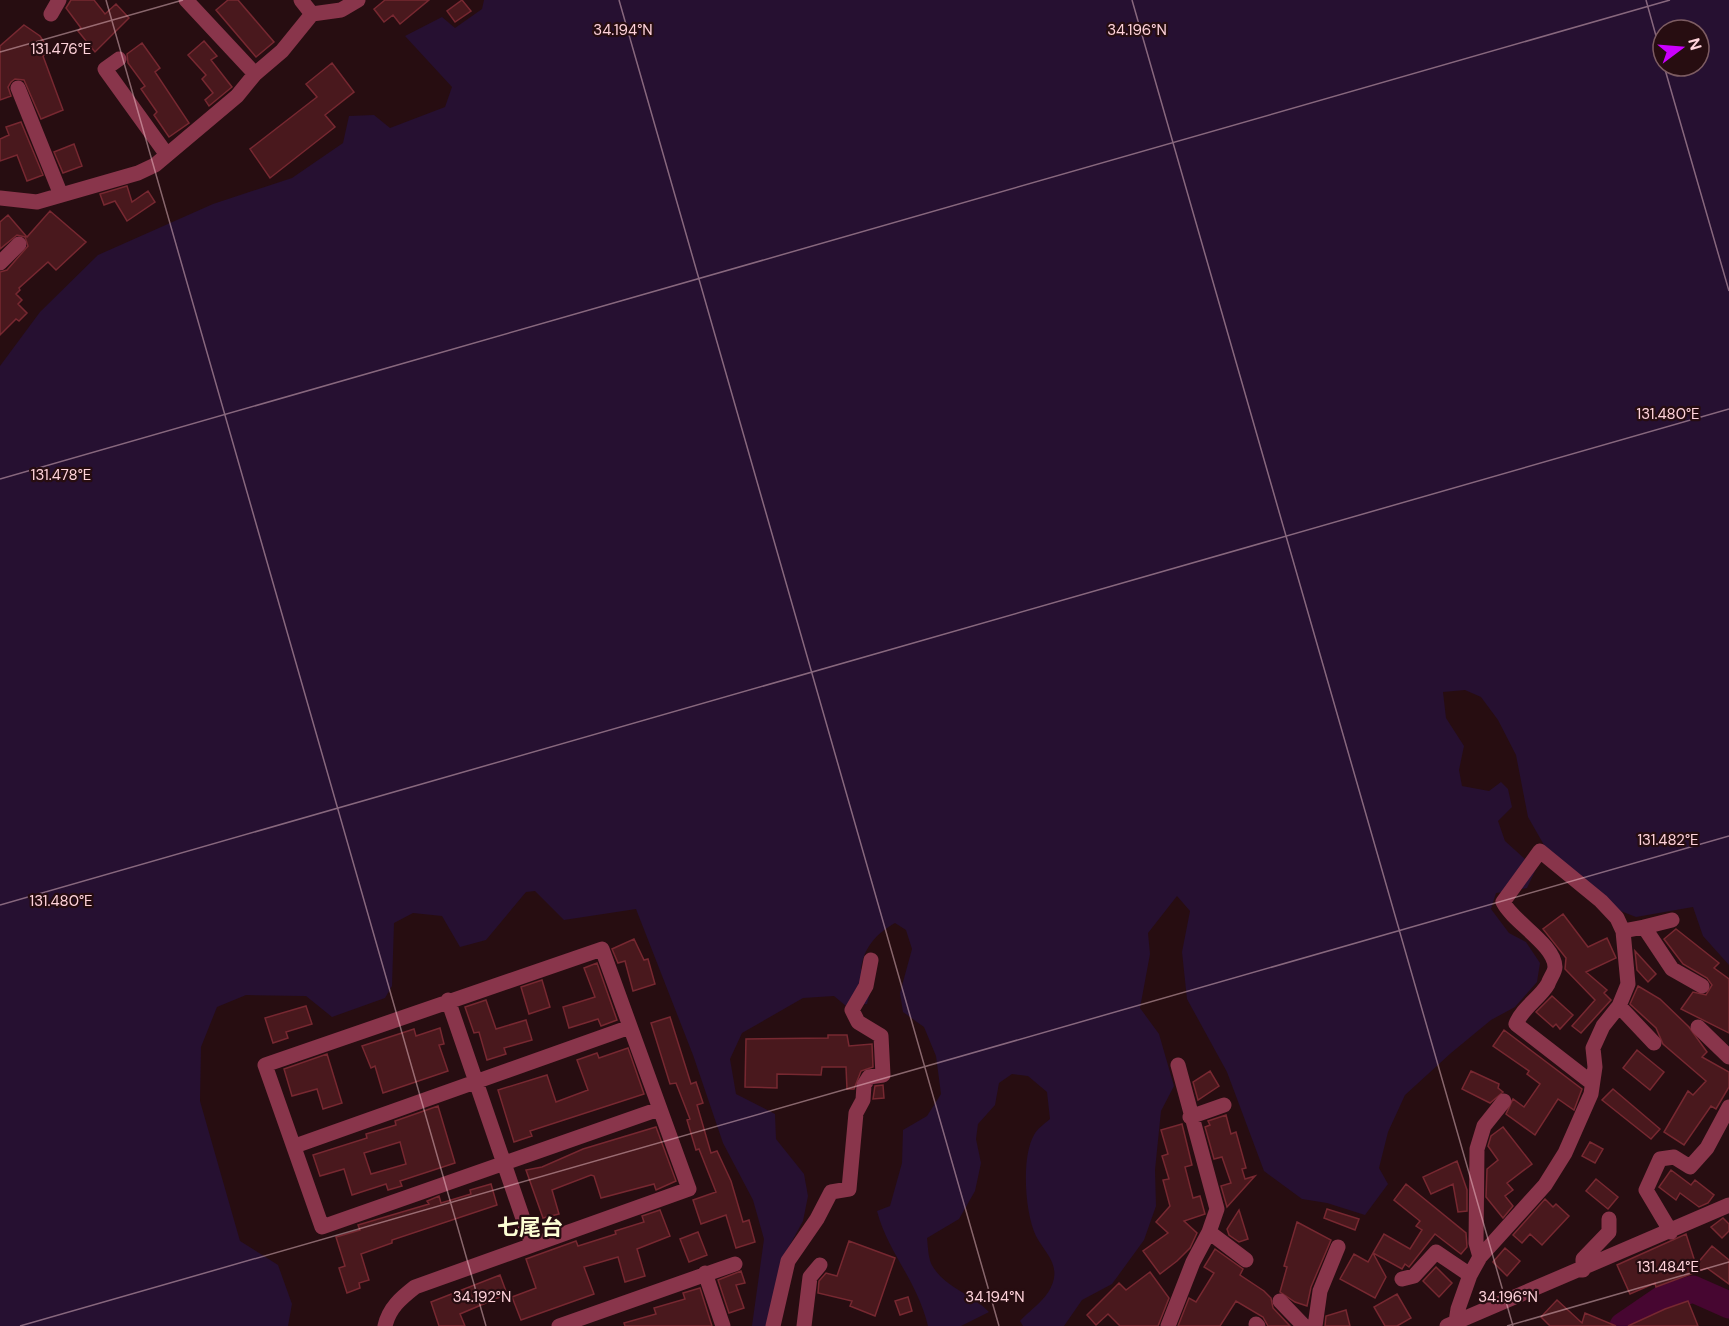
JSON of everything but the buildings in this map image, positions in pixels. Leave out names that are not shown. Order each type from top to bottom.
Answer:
[{"type":"street","points":[[186,0],[255,74]]},
{"type":"street","points":[[301,0],[312,14]]},
{"type":"street","points":[[0,198],[37,202],[138,173],[167,154],[237,96],[255,74],[270,63],[312,14],[341,10],[358,0]]},
{"type":"street","points":[[119,59],[105,69],[167,154]]},
{"type":"street","points":[[18,88],[61,195]]},
{"type":"street","points":[[0,263],[19,244]]},
{"type":"street","points":[[1451,1324],[1470,1275],[1480,1257],[1545,1185],[1565,1153],[1591,1094],[1595,1067],[1593,1048],[1603,1026],[1619,1006],[1628,984],[1623,931],[1617,918],[1601,901],[1540,851],[1503,902],[1509,914],[1538,939],[1554,961],[1555,969],[1545,988],[1516,1024],[1592,1083]]},
{"type":"street","points":[[1623,931],[1672,920]]},
{"type":"street","points":[[1644,927],[1672,969],[1702,986]]},
{"type":"street","points":[[385,1326],[399,1299],[415,1287],[689,1189],[602,949],[448,1000],[265,1065],[322,1227],[659,1109]]},
{"type":"street","points":[[774,1326],[788,1261],[817,1219],[831,1192],[849,1189],[856,1113],[863,1100],[864,1086],[869,1077],[883,1075],[881,1036],[858,1022],[852,1010],[866,986],[871,960]]},
{"type":"street","points":[[448,1000],[506,1162],[532,1245]]},
{"type":"street","points":[[1619,1006],[1654,1043]]},
{"type":"street","points":[[295,1146],[630,1027]]},
{"type":"street","points":[[1698,1027],[1727,1052]]},
{"type":"street","points":[[1168,1326],[1217,1209],[1190,1117],[1178,1065]]},
{"type":"street","points":[[1480,1257],[1476,1243],[1477,1149],[1484,1126],[1504,1101]]},
{"type":"street","points":[[1190,1117],[1224,1105]]},
{"type":"street","points":[[1671,1232],[1646,1190],[1649,1177],[1659,1159],[1674,1157],[1690,1167],[1707,1148],[1729,1107]]},
{"type":"street","points":[[1451,1324],[1583,1270],[1729,1205]]},
{"type":"street","points":[[1583,1270],[1582,1259],[1609,1232],[1609,1219]]},
{"type":"street","points":[[1209,1232],[1246,1260]]},
{"type":"street","points":[[1315,1326],[1320,1291],[1338,1247]]},
{"type":"street","points":[[1402,1280],[1414,1276],[1436,1252],[1470,1275]]},
{"type":"street","points":[[559,1326],[735,1264]]},
{"type":"street","points":[[804,1326],[810,1277],[820,1265]]},
{"type":"street","points":[[705,1273],[723,1326]]},
{"type":"street","points":[[1280,1300],[1304,1326]]},
{"type":"shaded area","points":[[484,0],[1729,0],[1729,965],[1703,936],[1693,907],[1636,917],[1618,910],[1544,845],[1528,817],[1516,755],[1498,720],[1481,697],[1465,690],[1443,692],[1446,718],[1464,746],[1459,770],[1462,786],[1489,791],[1501,782],[1508,789],[1512,807],[1498,821],[1505,841],[1536,869],[1527,888],[1496,893],[1491,909],[1509,933],[1526,942],[1540,963],[1537,982],[1515,1007],[1491,1020],[1405,1095],[1388,1132],[1379,1168],[1388,1184],[1365,1215],[1327,1203],[1302,1199],[1264,1171],[1227,1072],[1187,999],[1182,952],[1190,911],[1177,896],[1148,933],[1150,954],[1140,1008],[1159,1034],[1174,1086],[1161,1111],[1155,1170],[1156,1206],[1144,1240],[1112,1284],[1082,1300],[1064,1326],[1023,1326],[1020,1321],[1045,1297],[1054,1278],[1051,1261],[1032,1226],[1026,1186],[1027,1157],[1030,1145],[1037,1131],[1050,1119],[1047,1092],[1028,1076],[1012,1074],[999,1083],[995,1105],[978,1124],[976,1139],[981,1163],[975,1191],[959,1219],[927,1238],[930,1261],[938,1274],[989,1312],[961,1326],[928,1326],[917,1295],[888,1240],[877,1211],[890,1206],[902,1163],[903,1130],[927,1116],[941,1094],[936,1056],[924,1027],[903,1012],[900,993],[912,949],[906,930],[895,923],[872,942],[865,954],[861,969],[873,982],[867,1004],[846,1006],[834,996],[803,998],[742,1033],[730,1059],[736,1094],[775,1114],[776,1139],[804,1174],[808,1196],[803,1221],[780,1263],[769,1326],[752,1326],[764,1239],[753,1200],[723,1143],[693,1055],[636,909],[564,920],[535,891],[526,892],[486,940],[460,947],[442,916],[413,913],[394,923],[392,986],[385,998],[332,1017],[306,996],[246,995],[217,1007],[201,1047],[200,1101],[240,1241],[278,1265],[292,1304],[288,1326],[0,1326],[0,366],[40,312],[98,255],[213,204],[292,178],[343,143],[349,116],[374,115],[390,128],[445,107],[452,87],[405,36],[442,17],[455,28],[482,9]]},
{"type":"waterway","points":[[1623,1326],[1664,1298],[1693,1289],[1729,1305]]},
{"type":"district","name":"七尾台","points":[[530,1227]]}]
